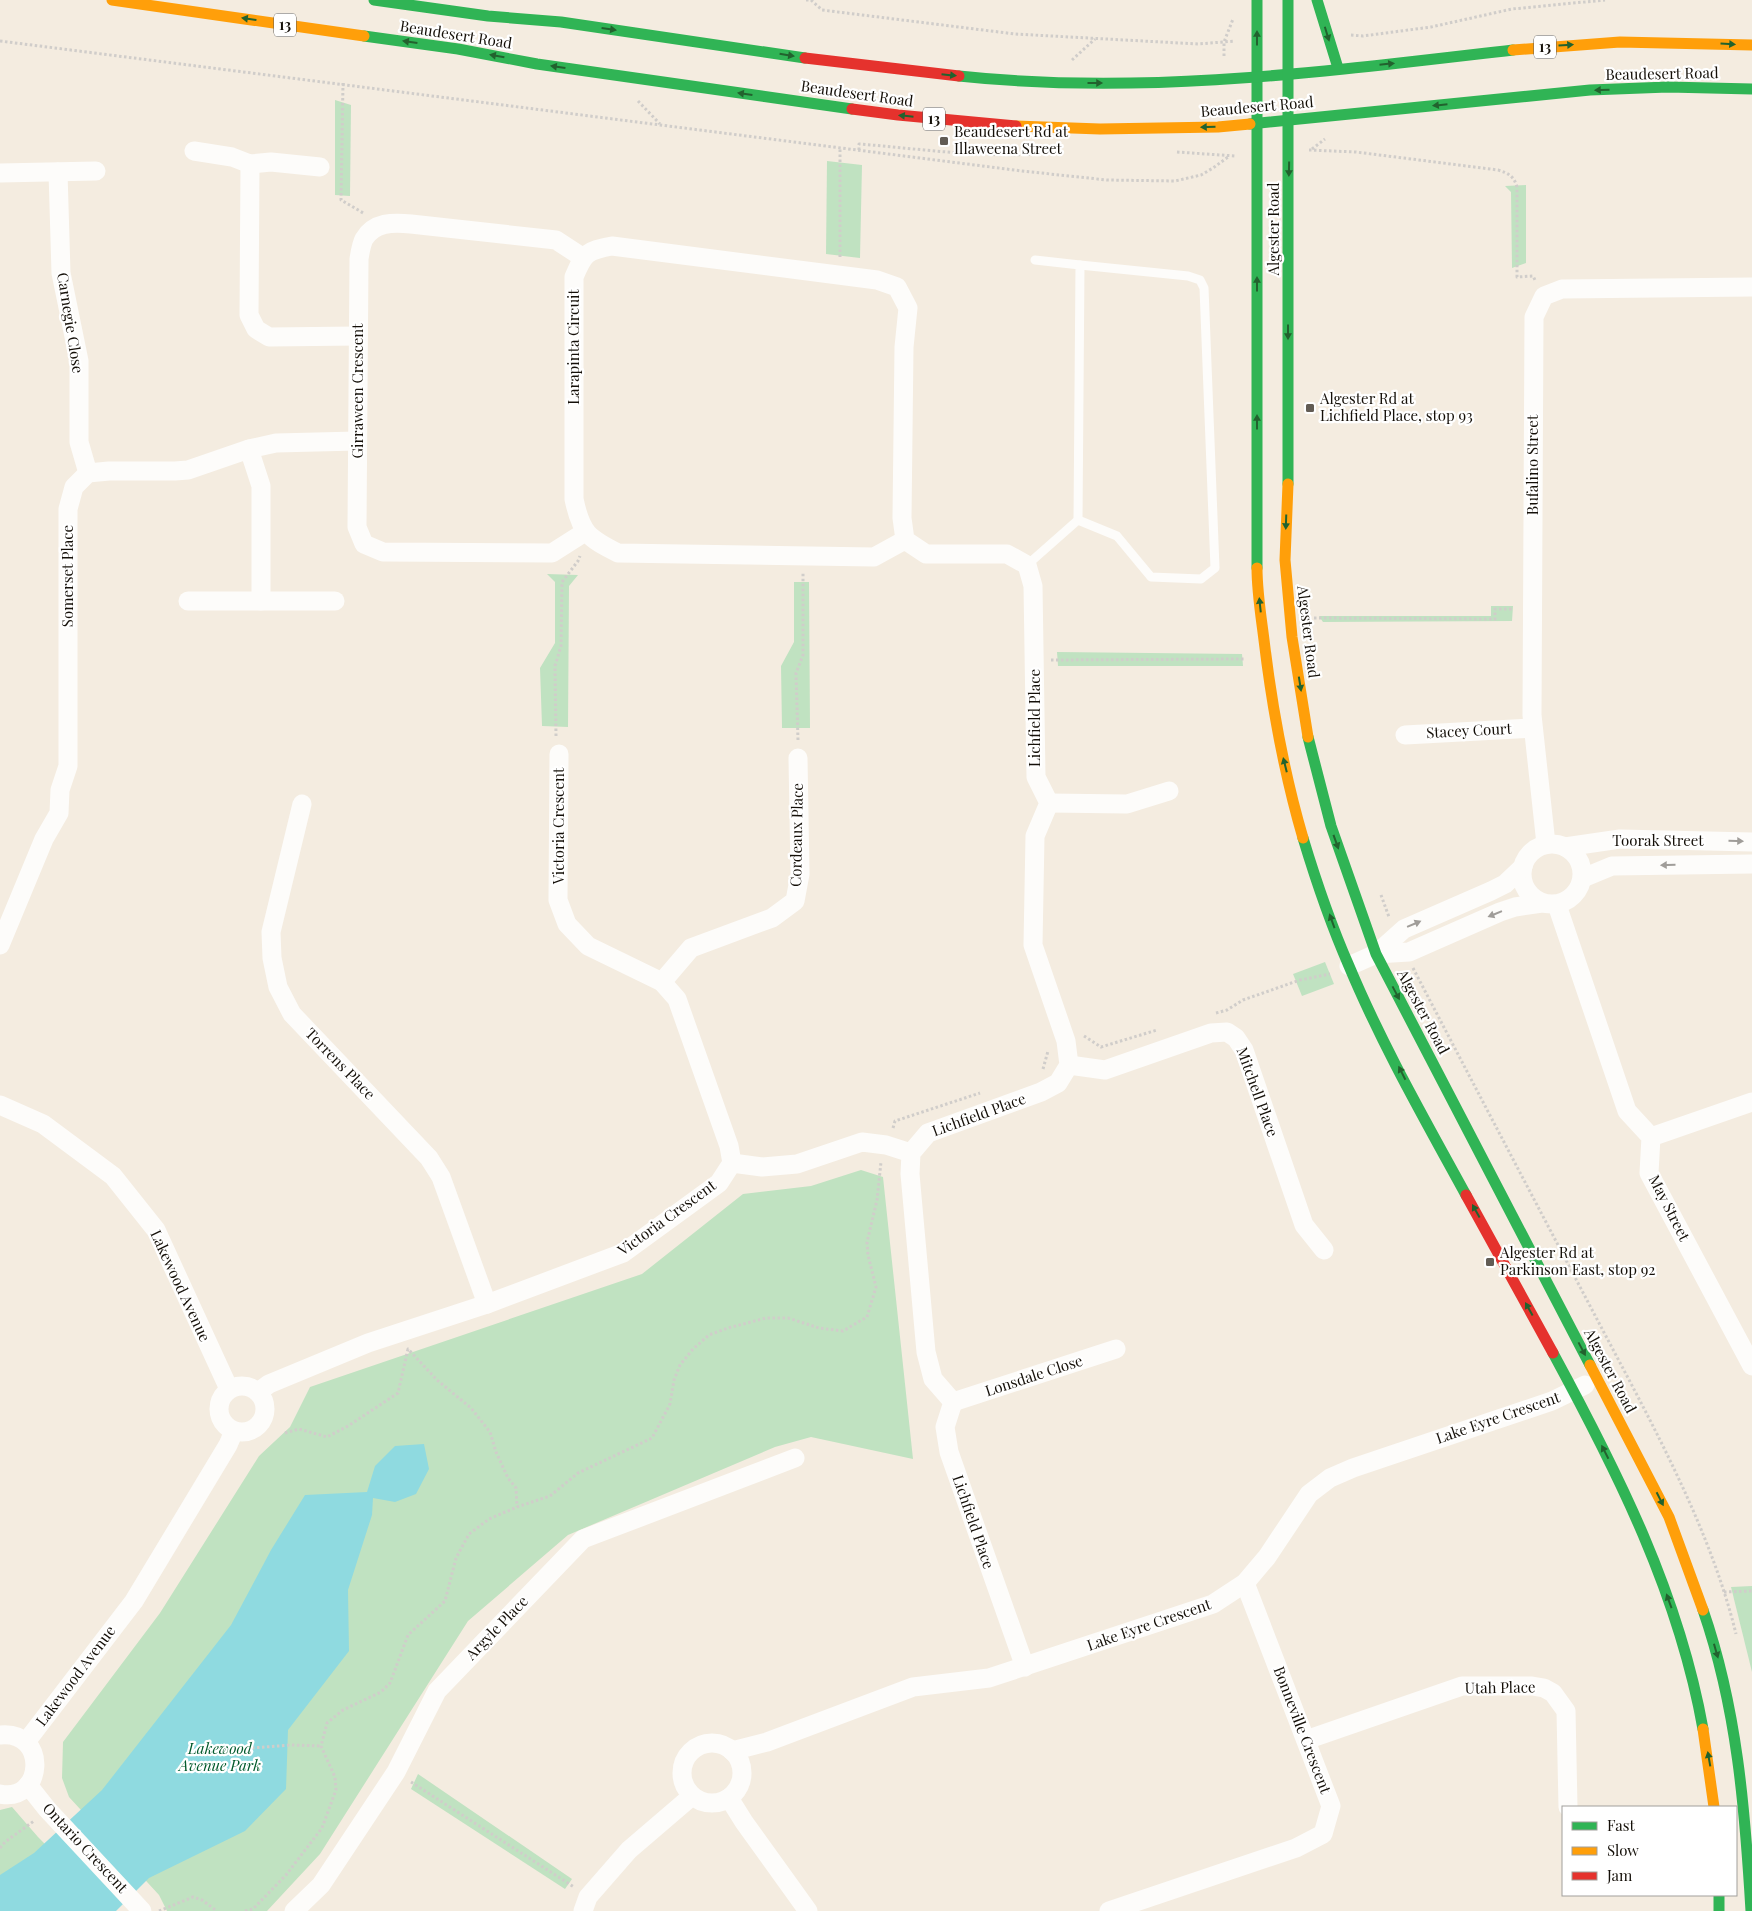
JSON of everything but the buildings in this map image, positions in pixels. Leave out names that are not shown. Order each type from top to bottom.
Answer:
[{"type":"main road","name":"Beaudesert Road","points":[[112,0],[448,48],[537,64],[907,116],[1020,126],[1100,129],[1218,127],[1590,90],[1668,87],[1752,89]]},
{"type":"main road","name":"Beaudesert Road","points":[[374,0],[488,16],[561,22],[844,64],[977,78],[1064,83],[1202,81],[1552,46],[1620,42],[1688,42],[1752,45]]},
{"type":"main road","name":"Algester Road","points":[[1257,0],[1258,578],[1267,663],[1282,757],[1306,851],[1341,969],[1383,1038],[1424,1117],[1574,1391],[1626,1493],[1654,1558],[1680,1631],[1699,1707],[1710,1764],[1714,1806]]},
{"type":"main road","name":"Algester Road","points":[[1288,0],[1288,474],[1285,560],[1292,637],[1308,735],[1330,826],[1376,954],[1669,1517],[1704,1607],[1732,1718],[1744,1816],[1751,1911]]},
{"type":"main road","points":[[1317,0],[1338,68]]},
{"type":"main road","points":[[1719,1896],[1719,1911]]},
{"type":"street","points":[[194,151],[232,157],[250,164],[271,162],[320,167]]},
{"type":"street","points":[[250,164],[249,315],[256,329],[269,336],[358,336]]},
{"type":"street","points":[[0,173],[96,171]]},
{"type":"street","name":"Carnegie Close","points":[[58,172],[61,273],[79,361],[79,442],[88,473]]},
{"type":"street","name":"Girraween Crescent","points":[[580,535],[552,552],[383,552],[364,544],[357,527],[357,441],[359,259],[364,239],[378,226],[393,222],[556,240],[582,257]]},
{"type":"street","points":[[582,257],[597,249],[612,246],[877,280],[896,286],[908,308],[904,347],[902,518],[905,540],[926,554],[1007,554],[1027,565]]},
{"type":"street","name":"Larapinta Circuit","points":[[580,535],[574,499],[574,278],[582,257]]},
{"type":"street","points":[[1544,296],[1562,289],[1752,287]]},
{"type":"street","name":"Bufalino Street","points":[[1544,296],[1534,316],[1532,716],[1546,844]]},
{"type":"street","points":[[88,473],[188,470],[250,449],[276,443],[357,441]]},
{"type":"street","points":[[250,449],[261,486],[261,601]]},
{"type":"street","name":"Somerset Place","points":[[0,945],[44,839],[59,813],[60,790],[68,766],[68,509],[74,487],[88,473]]},
{"type":"street","points":[[580,535],[618,553],[874,557],[905,540]]},
{"type":"street","name":"Lichfield Place","points":[[1027,565],[1033,586],[1036,777],[1049,804]]},
{"type":"street","points":[[188,601],[334,601]]},
{"type":"street","name":"Stacey Court","points":[[1405,735],[1533,728]]},
{"type":"street","name":"Victoria Crescent","points":[[258,1392],[270,1384],[368,1343],[487,1304],[623,1253],[719,1183],[732,1163],[729,1146],[677,999],[662,982],[588,946],[567,924],[558,900],[559,754]]},
{"type":"street","name":"Cordeaux Place","points":[[662,982],[691,948],[772,918],[795,901],[800,874],[798,758]]},
{"type":"street","points":[[1069,1065],[1066,1041],[1033,945],[1035,836],[1049,804],[1127,804],[1169,791]]},
{"type":"street","name":"Torrens Place","points":[[302,804],[272,932],[272,958],[278,986],[292,1014],[429,1158],[441,1177],[487,1304]]},
{"type":"street","name":"Toorak Street","points":[[1565,846],[1620,839],[1752,842]]},
{"type":"street","points":[[1341,969],[1400,943],[1404,929],[1505,884],[1523,866],[1531,852],[1546,844],[1565,846],[1579,860],[1583,878],[1575,896],[1566,902],[1515,907],[1409,952],[1400,943]]},
{"type":"street","name":"Toorak Street","points":[[1583,878],[1612,866],[1752,864]]},
{"type":"street","points":[[1523,866],[1522,876],[1527,892],[1550,904],[1627,1111],[1651,1137],[1752,1102]]},
{"type":"street","name":"Mitchell Place","points":[[1069,1065],[1105,1070],[1211,1033],[1227,1032],[1232,1035],[1244,1050],[1304,1225],[1324,1250]]},
{"type":"street","name":"Lichfield Place","points":[[911,1153],[928,1133],[1040,1092],[1058,1083],[1069,1065]]},
{"type":"street","name":"Lakewood Avenue","points":[[0,1105],[43,1124],[113,1176],[156,1230],[229,1389]]},
{"type":"street","name":"May Street","points":[[1651,1137],[1649,1172],[1752,1366]]},
{"type":"street","points":[[732,1163],[762,1167],[797,1164],[862,1142],[886,1145],[911,1153],[910,1174],[926,1352],[932,1379],[952,1402]]},
{"type":"street","name":"Lonsdale Close","points":[[952,1402],[1116,1349]]},
{"type":"street","name":"Lake Eyre Crescent","points":[[732,1751],[767,1742],[913,1688],[989,1678],[1213,1604],[1245,1583],[1267,1557],[1309,1494],[1330,1478],[1353,1468],[1552,1401],[1597,1378]]},
{"type":"street","points":[[244,1385],[252,1387],[263,1398],[265,1414],[262,1422],[250,1431],[234,1431],[222,1422],[218,1408],[220,1400],[229,1389],[244,1385]]},
{"type":"street","name":"Lichfield Place","points":[[952,1402],[945,1427],[949,1452],[1024,1667]]},
{"type":"street","name":"Lakewood Avenue","points":[[26,1742],[134,1601],[228,1445],[234,1431]]},
{"type":"street","name":"Argyle Place","points":[[294,1911],[320,1885],[396,1772],[437,1691],[583,1539],[795,1458]]},
{"type":"street","name":"Bonneville Crescent","points":[[1109,1911],[1296,1848],[1323,1834],[1331,1806],[1245,1583]]},
{"type":"street","name":"Utah Place","points":[[1306,1740],[1462,1686],[1532,1686],[1544,1688],[1553,1693],[1566,1711],[1568,1806]]},
{"type":"street","points":[[0,1735],[17,1736],[26,1742],[33,1751],[36,1763],[34,1775],[28,1785],[13,1794],[0,1794]]},
{"type":"street","points":[[714,1744],[732,1751],[742,1770],[742,1778],[738,1788],[729,1798],[720,1802],[699,1801],[692,1796],[686,1788],[682,1776],[683,1766],[687,1757],[694,1749],[714,1744]]},
{"type":"street","name":"Ontario Crescent","points":[[28,1785],[49,1811],[140,1908]]},
{"type":"street","points":[[586,1904],[629,1850],[692,1796]]},
{"type":"street","points":[[729,1798],[808,1911]]},
{"type":"lane","points":[[1035,260],[1188,276],[1200,280],[1204,288],[1215,568],[1201,579],[1151,577],[1117,536],[1078,520]]},
{"type":"lane","points":[[1027,565],[1078,520],[1080,265]]},
{"type":"path","points":[[806,0],[811,0],[822,10],[1015,34],[1198,44],[1224,42],[1234,16]]},
{"type":"path","points":[[1347,32],[1356,36],[1363,36],[1431,27],[1512,9],[1605,0]]},
{"type":"path","points":[[0,41],[343,83],[1022,171],[1135,182],[1189,179],[1213,168],[1228,157]]},
{"type":"path","points":[[343,83],[341,200],[368,216],[363,220]]},
{"type":"path","points":[[840,148],[840,275]]},
{"type":"path","points":[[1311,150],[1356,152],[1488,168],[1512,176],[1517,187],[1517,277],[1533,276],[1544,296]]},
{"type":"path","points":[[559,754],[556,732],[555,666],[561,646],[562,582],[578,561],[582,550],[580,535]]},
{"type":"path","points":[[798,758],[796,673],[803,655],[804,555]]},
{"type":"path","points":[[1314,618],[1494,619],[1495,609],[1516,609],[1516,600]]},
{"type":"path","points":[[1035,660],[1250,660]]},
{"type":"path","points":[[1377,886],[1400,943],[1638,1399],[1694,1513],[1724,1592],[1736,1634]]},
{"type":"path","points":[[1208,1015],[1226,1010],[1243,1000],[1300,980],[1322,976],[1341,969]]},
{"type":"path","points":[[1042,1072],[1048,1048],[1066,1041],[1084,1036],[1100,1047],[1164,1028]]},
{"type":"path","points":[[245,1911],[253,1910],[286,1875],[322,1828],[336,1790],[335,1777],[321,1746],[327,1723],[343,1710],[381,1692],[390,1683],[408,1635],[445,1601],[456,1558],[469,1534],[489,1519],[550,1496],[578,1473],[652,1438],[670,1404],[674,1380],[680,1365],[693,1349],[709,1335],[766,1318],[788,1318],[819,1328],[843,1331],[867,1318],[876,1286],[868,1255],[867,1242],[877,1200],[881,1164],[895,1121],[987,1090]]},
{"type":"path","points":[[285,1433],[299,1429],[327,1437],[348,1426],[398,1393],[408,1349],[436,1380],[471,1408],[490,1432],[496,1452],[508,1478],[516,1488],[517,1507]]},
{"type":"path","points":[[1724,1592],[1752,1591]]},
{"type":"path","points":[[252,1748],[291,1745],[321,1746]]},
{"type":"path","points":[[396,1772],[586,1904]]},
{"type":"path","points":[[0,1848],[49,1811]]},
{"type":"path","points":[[158,1911],[193,1897],[202,1900],[217,1911]]},
{"type":"green space","points":[[335,100],[351,105],[350,196],[335,195]]},
{"type":"green space","points":[[827,161],[862,165],[860,258],[826,254]]},
{"type":"green space","points":[[1526,185],[1526,263],[1512,268],[1511,192],[1505,186]]},
{"type":"green space","points":[[547,574],[578,575],[569,586],[568,727],[542,726],[540,668],[555,643],[555,582]]},
{"type":"green space","points":[[794,582],[809,582],[810,728],[782,728],[781,666],[794,642]]},
{"type":"green space","points":[[1491,606],[1513,606],[1512,621],[1323,622],[1319,616],[1491,616]]},
{"type":"green space","points":[[1057,652],[1242,654],[1243,666],[1058,666]]},
{"type":"green space","points":[[1325,962],[1334,984],[1302,996],[1293,974]]},
{"type":"green space","name":"Lakewood Avenue Park","points":[[861,1170],[883,1177],[913,1459],[811,1437],[775,1447],[568,1535],[468,1621],[320,1854],[267,1911],[167,1911],[159,1895],[69,1797],[62,1778],[63,1742],[160,1613],[259,1456],[290,1427],[310,1387],[642,1274],[743,1194],[811,1186]]},
{"type":"green space","points":[[1752,1586],[1752,1672],[1731,1587]]},
{"type":"green space","points":[[418,1774],[572,1879],[565,1889],[411,1789]]},
{"type":"green space","points":[[12,1807],[38,1837],[111,1911],[0,1911],[0,1810]]},
{"type":"water","points":[[424,1444],[429,1469],[416,1494],[395,1502],[373,1498],[372,1515],[348,1590],[349,1651],[288,1730],[286,1789],[245,1831],[149,1878],[116,1911],[0,1911],[0,1875],[34,1853],[102,1790],[231,1625],[271,1550],[305,1495],[367,1492],[375,1466],[395,1446]]},
{"type":"traffic: fast","points":[[374,0],[488,16],[561,22],[805,58]]},
{"type":"traffic: fast","points":[[1257,0],[1257,568]]},
{"type":"traffic: fast","points":[[1288,0],[1288,484]]},
{"type":"traffic: fast","points":[[1317,0],[1338,68]]},
{"type":"traffic: fast","points":[[364,36],[458,49],[537,64],[852,109]]},
{"type":"traffic: fast","points":[[959,76],[1028,81],[1167,82],[1306,73],[1513,50]]},
{"type":"traffic: fast","points":[[1250,124],[1590,90],[1668,87],[1752,89]]},
{"type":"traffic: fast","points":[[1308,737],[1331,826],[1376,954],[1590,1365]]},
{"type":"traffic: fast","points":[[1303,838],[1330,919],[1375,1025],[1466,1195]]},
{"type":"traffic: fast","points":[[1553,1353],[1623,1489],[1662,1582],[1679,1630],[1703,1729]]},
{"type":"traffic: fast","points":[[1703,1610],[1715,1647],[1732,1721],[1746,1835],[1751,1911]]},
{"type":"traffic: fast","points":[[1719,1896],[1719,1911]]},
{"type":"traffic: slow","points":[[112,0],[364,36]]},
{"type":"traffic: slow","points":[[1513,50],[1620,42],[1752,45]]},
{"type":"traffic: slow","points":[[1016,126],[1100,129],[1218,127],[1250,124]]},
{"type":"traffic: slow","points":[[1288,484],[1285,560],[1292,637],[1308,737]]},
{"type":"traffic: slow","points":[[1257,568],[1260,613],[1275,715],[1284,764],[1303,838]]},
{"type":"traffic: slow","points":[[1590,1365],[1669,1517],[1703,1610]]},
{"type":"traffic: slow","points":[[1703,1729],[1714,1806]]},
{"type":"traffic: jam","points":[[805,58],[959,76]]},
{"type":"traffic: jam","points":[[852,109],[1016,126]]},
{"type":"traffic: jam","points":[[1466,1195],[1553,1353]]},
{"type":"place","name":"Beaudesert Rd at Illaweena Street","points":[[944,141]]},
{"type":"place","name":"Algester Rd at Lichfield Place, stop 93","points":[[1310,408]]},
{"type":"place","name":"Algester Rd at Parkinson East, stop 92","points":[[1490,1262]]}]
